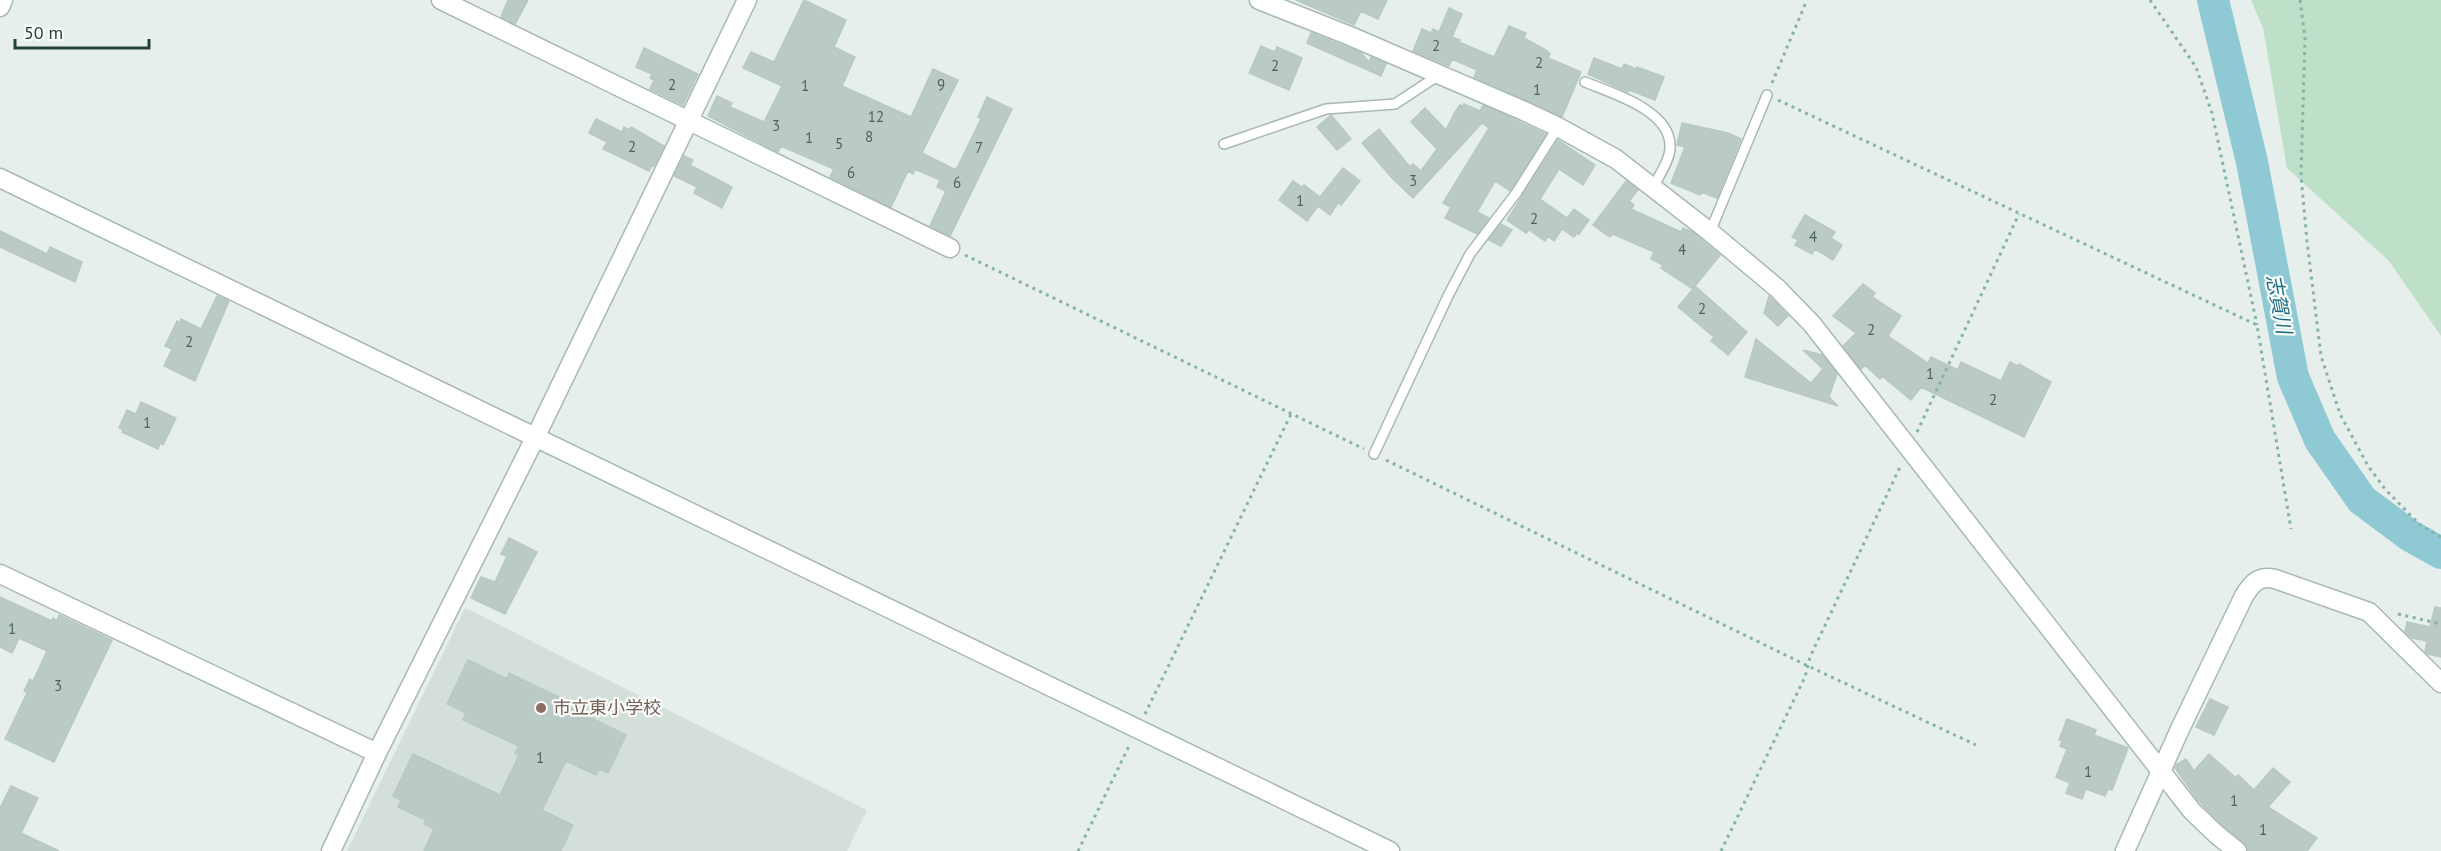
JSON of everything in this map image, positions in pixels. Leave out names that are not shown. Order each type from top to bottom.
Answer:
[{"type":"street","points":[[0,7],[3,0]]},
{"type":"street","points":[[441,0],[950,248]]},
{"type":"street","points":[[331,851],[377,753],[535,438],[747,0]]},
{"type":"street","points":[[1259,0],[1558,127],[1616,159],[1710,232],[1777,288],[1812,324],[1910,447],[2192,811],[2237,851]]},
{"type":"street","points":[[0,178],[1390,851]]},
{"type":"street","points":[[0,574],[377,753]]},
{"type":"street","points":[[2126,851],[2195,698],[2244,596],[2254,582],[2265,577],[2275,579],[2369,612],[2441,682]]},
{"type":"lane","points":[[1224,144],[1326,110],[1395,104],[1439,75]]},
{"type":"lane","points":[[1585,82],[1636,104],[1660,120],[1667,132],[1670,145],[1668,156],[1653,188]]},
{"type":"lane","points":[[1710,232],[1767,95]]},
{"type":"lane","points":[[1374,454],[1470,254],[1517,192],[1558,127]]},
{"type":"path","points":[[1807,0],[1767,95],[2257,325]]},
{"type":"path","points":[[2150,0],[2196,67],[2212,113],[2257,325],[2291,529]]},
{"type":"path","points":[[2300,0],[2305,38],[2301,176],[2321,356],[2340,414],[2368,466],[2385,489],[2420,525],[2441,537]]},
{"type":"path","points":[[1720,851],[1805,677],[1808,666],[2019,214]]},
{"type":"path","points":[[950,248],[1808,666],[1976,745]]},
{"type":"path","points":[[1078,851],[1292,414]]},
{"type":"path","points":[[2369,612],[2395,613],[2441,624]]},
{"type":"shaded area","name":"市立東小学校","points":[[465,608],[867,810],[847,851],[347,851]]},
{"type":"green space","points":[[2251,0],[2441,0],[2441,336],[2389,261],[2287,168],[2263,28]]},
{"type":"building","points":[[508,0],[528,0],[515,24],[501,17]]},
{"type":"building","points":[[804,0],[846,20],[834,47],[855,57],[842,86],[911,117],[933,69],[958,80],[922,153],[954,169],[957,168],[981,119],[978,117],[987,97],[1012,109],[950,236],[930,226],[946,191],[937,187],[940,180],[915,169],[913,174],[908,171],[891,207],[830,177],[834,169],[781,146],[778,152],[708,116],[717,96],[732,103],[730,107],[764,122],[782,86],[743,68],[751,52],[774,62]]},
{"type":"building","points":[[1296,0],[1387,0],[1378,19],[1361,11],[1354,25]]},
{"type":"building","points":[[1449,8],[1462,14],[1452,37],[1460,40],[1459,42],[1494,57],[1509,26],[1526,33],[1524,38],[1546,50],[1550,54],[1548,58],[1581,72],[1562,117],[1474,77],[1477,70],[1452,59],[1449,66],[1413,51],[1422,29],[1431,33],[1433,29],[1439,32]]},
{"type":"building","points":[[1311,33],[1361,53],[1369,62],[1371,57],[1386,64],[1381,76],[1307,43]]},
{"type":"building","points":[[1261,46],[1275,52],[1277,47],[1302,58],[1289,90],[1249,73]]},
{"type":"building","points":[[644,48],[698,74],[683,105],[650,89],[654,80],[650,78],[652,74],[636,67]]},
{"type":"building","points":[[1594,58],[1622,69],[1624,64],[1664,77],[1655,100],[1629,90],[1628,92],[1588,74]]},
{"type":"building","points":[[1464,104],[1480,111],[1483,105],[1546,134],[1510,191],[1495,181],[1477,212],[1489,218],[1477,234],[1445,218],[1451,207],[1443,203],[1489,128],[1482,123],[1413,198],[1362,143],[1379,129],[1410,167],[1413,164],[1421,171],[1437,149],[1411,122],[1425,108],[1446,130],[1455,112],[1460,105]]},
{"type":"building","points":[[1331,115],[1351,139],[1337,150],[1317,127]]},
{"type":"building","points":[[596,119],[622,132],[624,127],[629,130],[631,127],[664,146],[654,166],[652,165],[649,171],[603,149],[607,142],[589,133]]},
{"type":"building","points":[[1682,123],[1728,133],[1741,139],[1717,198],[1701,192],[1700,195],[1671,183],[1685,147],[1677,145]]},
{"type":"building","points":[[1558,140],[1595,165],[1583,185],[1559,169],[1540,199],[1567,218],[1574,209],[1589,220],[1574,237],[1562,229],[1554,241],[1548,236],[1545,241],[1529,230],[1526,233],[1507,220]]},
{"type":"building","points":[[684,156],[693,160],[690,165],[732,187],[722,208],[694,193],[697,187],[674,176]]},
{"type":"building","points":[[1343,168],[1360,181],[1341,205],[1338,203],[1330,215],[1318,206],[1307,221],[1279,200],[1293,181],[1302,187],[1304,185],[1320,197]]},
{"type":"building","points":[[1626,181],[1638,190],[1629,201],[1634,205],[1631,209],[1681,232],[1683,228],[1692,232],[1720,255],[1695,286],[1747,332],[1728,355],[1711,341],[1714,337],[1678,307],[1693,289],[1661,268],[1663,265],[1651,259],[1654,252],[1613,234],[1610,237],[1593,225]]},
{"type":"building","points":[[1805,215],[1835,232],[1831,238],[1842,245],[1833,260],[1815,249],[1812,254],[1795,245],[1798,240],[1792,237]]},
{"type":"building","points":[[1501,224],[1512,230],[1501,246],[1489,240]]},
{"type":"building","points":[[0,231],[47,254],[50,247],[82,262],[75,282],[0,247]]},
{"type":"building","points":[[1863,284],[1875,293],[1872,297],[1901,316],[1888,336],[1928,363],[1931,357],[1958,370],[1961,362],[2001,381],[2010,362],[2018,366],[2019,364],[2051,382],[2024,437],[1921,387],[1911,400],[1882,376],[1880,379],[1865,365],[1861,369],[1843,346],[1856,333],[1833,316]]},
{"type":"building","points":[[217,296],[229,301],[195,381],[164,366],[172,349],[165,346],[177,321],[180,323],[181,319],[201,329]]},
{"type":"building","points":[[1769,296],[1788,316],[1778,326],[1764,313]]},
{"type":"building","points":[[1756,339],[1811,383],[1823,369],[1803,350],[1822,355],[1837,374],[1829,397],[1838,406],[1745,377]]},
{"type":"building","points":[[141,402],[176,418],[163,445],[160,443],[158,449],[122,432],[123,429],[119,428],[127,410],[136,414]]},
{"type":"building","points":[[509,538],[537,552],[505,614],[471,598],[481,577],[495,582],[507,556],[501,554]]},
{"type":"building","points":[[0,597],[52,621],[53,618],[57,621],[59,615],[112,640],[54,762],[5,739],[27,693],[24,691],[30,679],[33,681],[47,651],[19,638],[12,653],[0,647]]},
{"type":"building","points":[[2435,607],[2441,608],[2441,657],[2425,652],[2427,641],[2412,638],[2405,632],[2407,622],[2430,627]]},
{"type":"building","points":[[468,660],[507,679],[509,673],[571,703],[569,707],[626,735],[608,773],[599,769],[596,775],[566,761],[542,810],[573,825],[561,851],[424,851],[434,829],[424,824],[426,820],[398,807],[401,800],[393,796],[413,754],[500,795],[519,755],[515,753],[519,746],[463,720],[466,713],[447,704]]},
{"type":"building","points":[[2210,699],[2228,707],[2214,735],[2196,727]]},
{"type":"building","points":[[2067,719],[2096,730],[2094,735],[2128,748],[2112,790],[2108,789],[2105,796],[2086,789],[2082,799],[2066,793],[2070,783],[2056,777],[2067,749],[2060,746],[2062,741],[2059,740]]},
{"type":"building","points":[[2209,754],[2236,778],[2238,775],[2254,790],[2273,768],[2290,782],[2268,807],[2317,838],[2307,851],[2248,851],[2244,842],[2223,826],[2197,799],[2175,768],[2177,764],[2186,759],[2194,771]]},
{"type":"building","points":[[11,786],[38,798],[21,833],[59,851],[0,851],[0,808]]},
{"type":"waterway","name":"志賀川","points":[[2213,0],[2252,162],[2293,377],[2320,440],[2362,500],[2409,535],[2441,553]]},
{"type":"place","name":"市立東小学校","points":[[541,708]]}]
